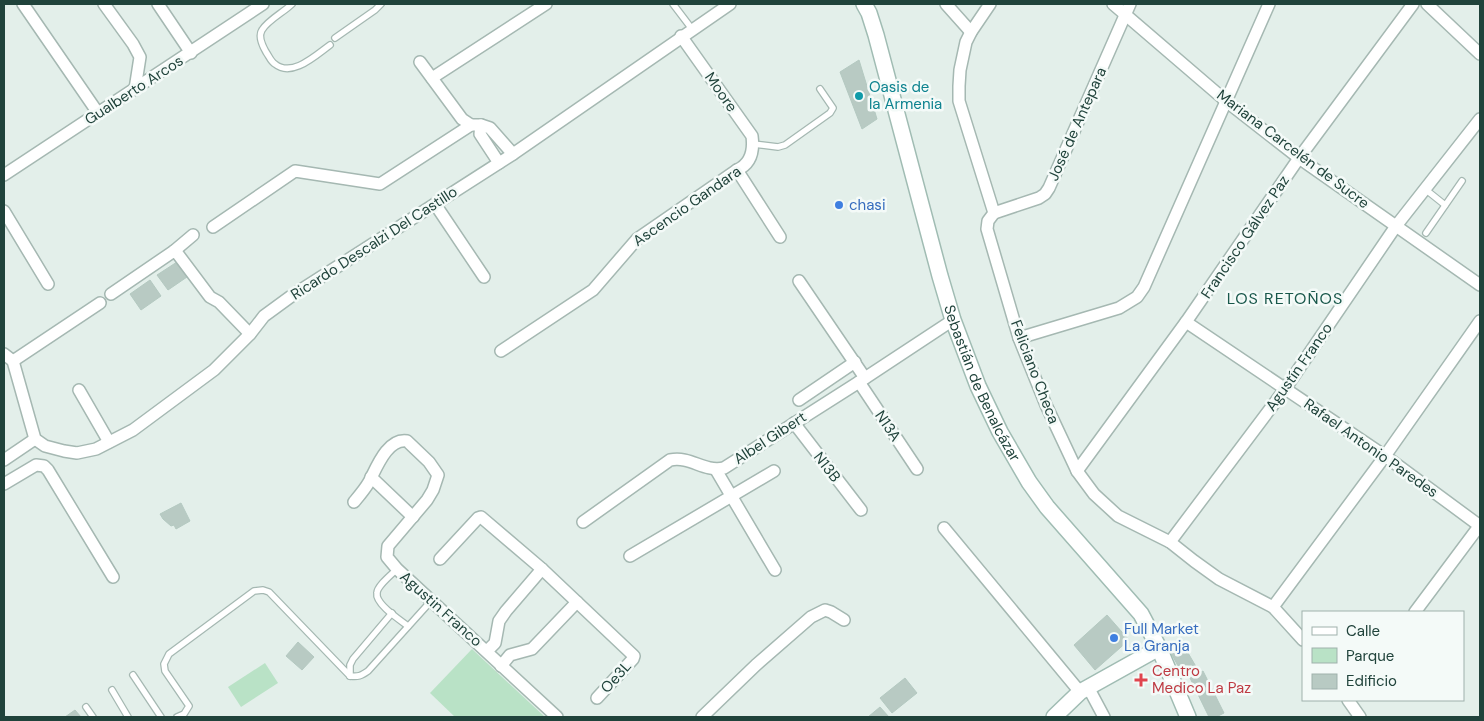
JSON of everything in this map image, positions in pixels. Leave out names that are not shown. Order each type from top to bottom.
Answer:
[{"type":"main road","name":"Sebastián de Benalcázar","points":[[864,4],[876,35],[937,267],[953,320],[978,386],[1000,432],[1029,482],[1062,525],[1141,614],[1160,648],[1188,717]]},
{"type":"main road","points":[[1054,717],[1084,690],[1160,648]]},
{"type":"street","points":[[22,4],[98,113]]},
{"type":"street","points":[[104,4],[133,44],[140,57],[135,89]]},
{"type":"street","points":[[160,4],[191,53]]},
{"type":"street","name":"Gualberto Arcos","points":[[4,175],[263,4]]},
{"type":"street","points":[[432,78],[546,4]]},
{"type":"street","name":"Ricardo Descalzi Del Castillo","points":[[35,438],[45,446],[77,453],[96,449],[133,430],[214,370],[250,334],[264,316],[290,297],[513,154],[681,36],[730,4]]},
{"type":"street","points":[[946,4],[971,32]]},
{"type":"street","points":[[990,4],[966,42],[960,70],[960,101],[994,213]]},
{"type":"street","name":"Mariana Carcelén de Sucre","points":[[1113,4],[1127,9],[1226,101],[1298,158],[1480,285]]},
{"type":"street","points":[[1019,338],[1119,308],[1137,297],[1144,287],[1269,4]]},
{"type":"street","name":"Francisco Gálvez Paz","points":[[1077,470],[1186,322],[1298,158],[1413,4]]},
{"type":"street","points":[[1427,4],[1480,54]]},
{"type":"street","name":"José de Antepara","points":[[994,213],[1039,198],[1049,188],[1127,9]]},
{"type":"street","name":"Moore","points":[[681,36],[752,136],[753,147]]},
{"type":"street","points":[[420,62],[462,119],[490,128],[513,154]]},
{"type":"street","name":"Agustín Franco","points":[[1170,542],[1285,389],[1396,226],[1480,119]]},
{"type":"street","points":[[476,125],[499,163]]},
{"type":"street","points":[[213,227],[295,171],[380,184],[476,125]]},
{"type":"street","name":"Ascencio Gandara","points":[[501,351],[594,290],[637,239],[747,164],[753,147]]},
{"type":"street","points":[[737,170],[780,237]]},
{"type":"street","points":[[435,204],[484,277]]},
{"type":"street","points":[[4,211],[48,284]]},
{"type":"street","name":"Feliciano Checa","points":[[994,213],[988,221],[987,230],[1019,338],[1046,405],[1077,470],[1094,494],[1118,516],[1170,542],[1219,578],[1273,607],[1302,639]]},
{"type":"street","points":[[112,294],[174,251],[193,235]]},
{"type":"street","points":[[174,251],[210,297],[219,302],[250,334]]},
{"type":"street","name":"N13A","points":[[799,280],[855,362],[862,380],[917,469]]},
{"type":"street","points":[[4,460],[35,438],[8,358],[100,303]]},
{"type":"street","name":"Albel Gibert","points":[[583,522],[670,460],[688,461],[716,470],[724,468],[953,320]]},
{"type":"street","points":[[1273,607],[1385,456],[1480,321]]},
{"type":"street","name":"Rafael Antonio Paredes","points":[[1186,322],[1385,456],[1480,525]]},
{"type":"street","points":[[799,400],[855,362]]},
{"type":"street","points":[[78,390],[109,442]]},
{"type":"street","name":"N13B","points":[[794,423],[861,510]]},
{"type":"street","name":"Agustin Franco","points":[[371,477],[378,463],[394,443],[398,441],[406,441],[430,462],[438,475],[433,490],[414,518],[388,546],[387,557],[397,569],[557,717]]},
{"type":"street","points":[[4,484],[36,465],[44,466],[113,577]]},
{"type":"street","points":[[716,470],[774,570]]},
{"type":"street","points":[[630,556],[774,471]]},
{"type":"street","points":[[354,502],[371,477],[414,518]]},
{"type":"street","points":[[440,559],[481,516],[577,602],[532,649],[510,655],[501,666]]},
{"type":"street","points":[[1416,611],[1480,525]]},
{"type":"street","points":[[944,528],[1084,690],[1104,717]]},
{"type":"street","points":[[487,651],[495,643],[499,621],[542,569]]},
{"type":"street","name":"Oe3L","points":[[577,602],[634,656],[597,698]]},
{"type":"street","points":[[702,717],[756,665],[811,617],[824,610],[844,620]]},
{"type":"street","points":[[1350,701],[1360,717]]},
{"type":"lane","points":[[292,4],[262,29],[260,34],[264,48],[273,64],[281,68],[297,67],[330,45]]},
{"type":"lane","points":[[335,38],[381,4]]},
{"type":"lane","points":[[673,4],[692,29]]},
{"type":"lane","points":[[753,147],[778,147],[785,145],[830,113],[833,108],[820,89]]},
{"type":"lane","points":[[1426,233],[1462,181]]},
{"type":"lane","points":[[1425,189],[1445,205]]},
{"type":"lane","points":[[397,569],[376,592],[380,602],[408,626]]},
{"type":"lane","points":[[177,717],[184,714],[189,706],[165,671],[164,664],[168,654],[254,591],[263,590],[269,592],[350,676],[357,677],[368,671],[432,600]]},
{"type":"lane","points":[[350,676],[350,665],[353,659],[392,613]]},
{"type":"lane","points":[[133,675],[161,717]]},
{"type":"lane","points":[[112,690],[128,717]]},
{"type":"lane","points":[[86,707],[93,717]]},
{"type":"green space","points":[[472,649],[545,717],[455,717],[430,693]]},
{"type":"green space","points":[[265,663],[278,683],[241,707],[228,687]]},
{"type":"building","name":"Oasis de la Armenia","points":[[859,60],[877,119],[862,129],[840,72]]},
{"type":"building","points":[[177,262],[187,277],[168,290],[157,275]]},
{"type":"building","points":[[150,280],[161,296],[141,310],[130,294]]},
{"type":"building","points":[[181,503],[190,521],[176,529],[174,525],[171,526],[163,519],[160,514]]},
{"type":"building","points":[[1107,615],[1129,640],[1095,670],[1074,645]]},
{"type":"building","points":[[298,642],[314,657],[302,670],[286,656]]},
{"type":"building","points":[[1184,646],[1198,670],[1184,677],[1171,653]]},
{"type":"building","points":[[1203,671],[1224,713],[1216,717],[1209,717],[1190,678]]},
{"type":"building","points":[[905,678],[917,693],[892,713],[880,698]]},
{"type":"building","points":[[880,707],[889,717],[868,717]]},
{"type":"building","points":[[75,710],[81,717],[65,717]]},
{"type":"place","name":"Oasis de la Armenia","points":[[859,96]]},
{"type":"place","name":"chasi","points":[[839,205]]},
{"type":"place","name":"Full Market La Granja","points":[[1114,638]]},
{"type":"place","name":"Centro Medico La Paz","points":[[1141,680]]},
{"type":"district","name":"LOS RETOÑOS","points":[[1285,298]]}]
